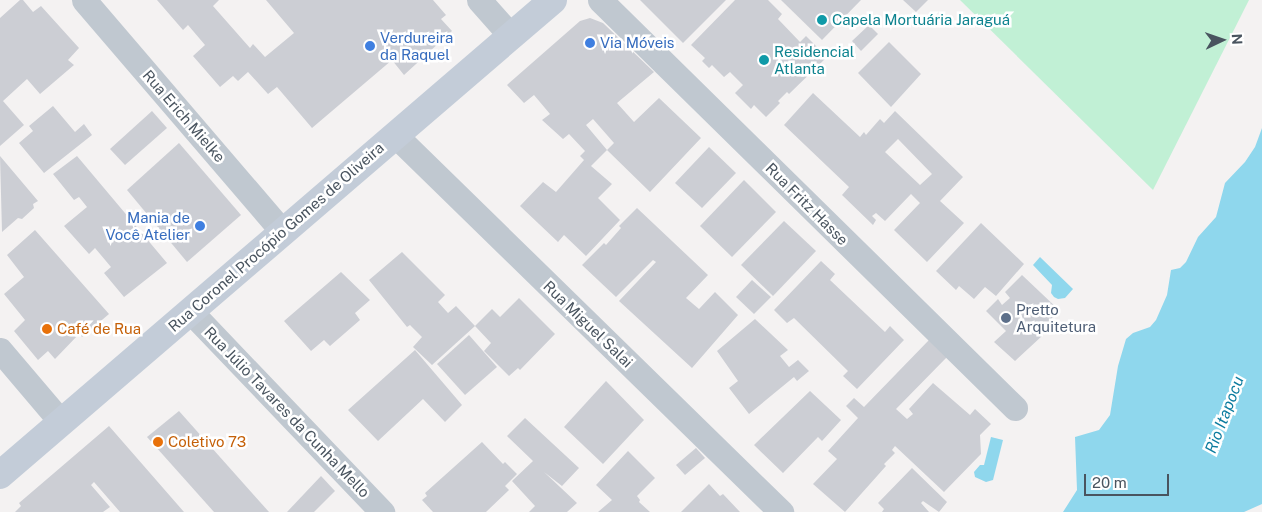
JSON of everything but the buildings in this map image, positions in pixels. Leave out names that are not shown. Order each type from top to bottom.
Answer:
[{"type":"main road","name":"Rua Coronel Procópio Gomes de Oliveira","points":[[0,475],[553,0]]},
{"type":"street","name":"Rua Erich Mielke","points":[[84,0],[283,232]]},
{"type":"street","points":[[479,0],[510,36]]},
{"type":"street","name":"Rua Fritz Hasse","points":[[600,0],[1014,408]]},
{"type":"street","name":"Rua Miguel Salai","points":[[396,135],[781,512]]},
{"type":"street","name":"Rua Júlio Tavares da Cunha Mello","points":[[191,312],[382,512]]},
{"type":"street","points":[[0,350],[62,422]]},
{"type":"green space","points":[[960,0],[1249,0],[1153,190]]},
{"type":"water","name":"Rio Itapocu","points":[[1262,128],[1262,504],[1244,512],[1063,512],[1077,490],[1075,437],[1099,430],[1110,415],[1118,366],[1126,339],[1133,333],[1150,327],[1156,320],[1167,295],[1171,270],[1180,268],[1186,262],[1198,237],[1216,217],[1225,183],[1245,162],[1255,147]]},
{"type":"water","points":[[1040,257],[1073,289],[1065,298],[1058,299],[1054,297],[1051,293],[1052,285],[1033,265]]},
{"type":"water","points":[[991,437],[1003,440],[993,480],[986,482],[975,477],[974,472],[980,465],[984,465]]},
{"type":"place","name":"Capela Mortuária Jaraguá","points":[[822,20]]},
{"type":"place","name":"Via Móveis","points":[[590,43]]},
{"type":"place","name":"Verdureira da Raquel","points":[[370,46]]},
{"type":"place","name":"Residencial Atlanta","points":[[764,60]]},
{"type":"place","name":"Mania de Você Atelier","points":[[200,226]]},
{"type":"place","name":"Pretto Arquitetura","points":[[1006,318]]},
{"type":"place","name":"Café de Rua","points":[[47,329]]},
{"type":"place","name":"Coletivo 73","points":[[158,442]]}]
